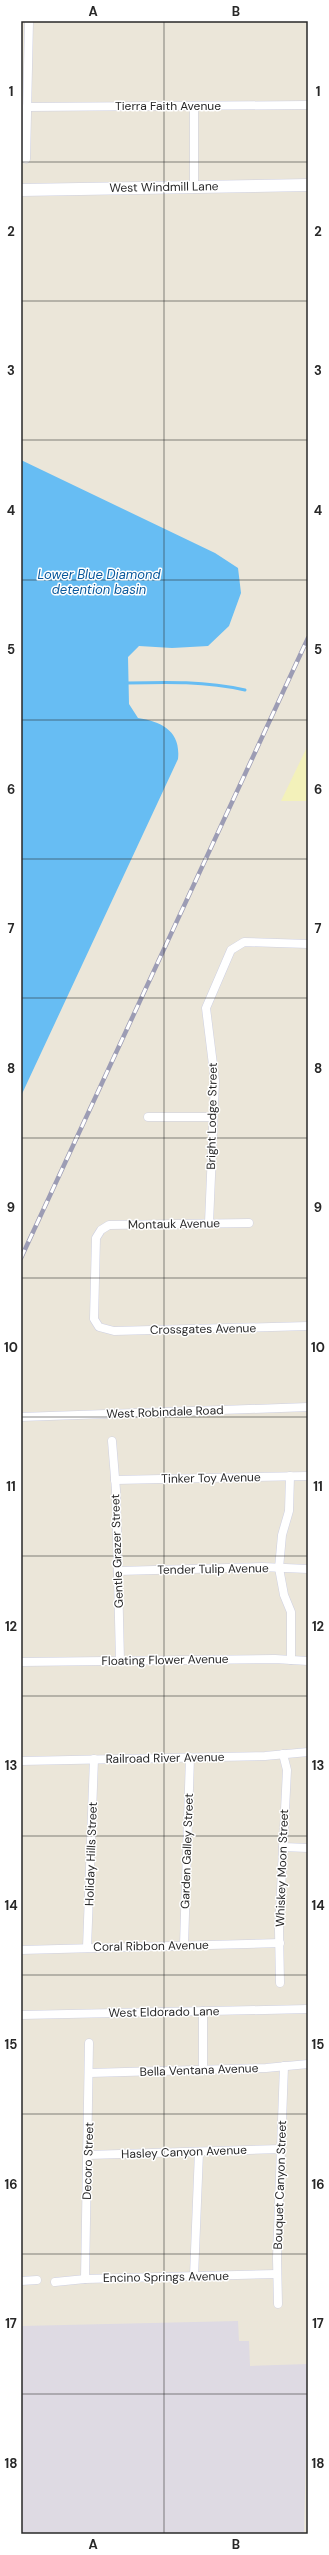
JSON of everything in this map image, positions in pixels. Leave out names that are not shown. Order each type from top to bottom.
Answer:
[{"type":"street","points":[[26,159],[29,21]]},
{"type":"street","name":"Tierra Faith Avenue","points":[[27,107],[308,105]]},
{"type":"street","points":[[194,106],[194,186]]},
{"type":"street","name":"West Windmill Lane","points":[[21,190],[308,184]]},
{"type":"street","name":"Bright Lodge Street","points":[[209,1224],[214,1066],[206,1008],[231,950],[237,944],[244,942],[308,944]]},
{"type":"street","points":[[148,1117],[213,1117]]},
{"type":"street","name":"Montauk Avenue","points":[[99,1327],[94,1319],[96,1238],[100,1230],[109,1225],[249,1223]]},
{"type":"street","name":"Crossgates Avenue","points":[[99,1327],[114,1331],[308,1326]]},
{"type":"street","name":"West Robindale Road","points":[[21,1417],[308,1407]]},
{"type":"street","name":"Gentle Grazer Street","points":[[112,1440],[115,1480],[120,1661]]},
{"type":"street","points":[[290,1476],[289,1511],[282,1535],[279,1568],[284,1595],[291,1612],[291,1660]]},
{"type":"street","name":"Tinker Toy Avenue","points":[[115,1480],[308,1476]]},
{"type":"street","name":"Tender Tulip Avenue","points":[[118,1571],[279,1568],[308,1569]]},
{"type":"street","name":"Floating Flower Avenue","points":[[21,1662],[308,1661]]},
{"type":"street","name":"Railroad River Avenue","points":[[21,1761],[190,1757],[308,1752]]},
{"type":"street","name":"Whiskey Moon Street","points":[[280,1983],[283,1847],[287,1770],[283,1754]]},
{"type":"street","name":"Garden Galley Street","points":[[184,1945],[190,1757]]},
{"type":"street","name":"Holiday Hills Street","points":[[87,1948],[94,1759]]},
{"type":"street","points":[[283,1847],[308,1848]]},
{"type":"street","name":"Coral Ribbon Avenue","points":[[21,1950],[280,1943]]},
{"type":"street","name":"West Eldorado Lane","points":[[21,2015],[308,2009]]},
{"type":"street","points":[[203,2011],[204,2070]]},
{"type":"street","name":"Decoro Street","points":[[85,2279],[90,2073],[89,2043]]},
{"type":"street","name":"Bella Ventana Avenue","points":[[90,2073],[204,2070],[308,2064]]},
{"type":"street","name":"Bouquet Canyon Street","points":[[278,2304],[277,2274],[284,2066]]},
{"type":"street","name":"Hasley Canyon Avenue","points":[[88,2155],[281,2149]]},
{"type":"street","points":[[194,2276],[198,2152]]},
{"type":"street","name":"Encino Springs Avenue","points":[[55,2282],[85,2279],[277,2274]]},
{"type":"street","points":[[21,2281],[37,2280]]},
{"type":"shaded area","points":[[238,2321],[239,2341],[249,2341],[250,2366],[308,2364],[304,2534],[21,2534],[21,2326]]},
{"type":"sand","points":[[308,745],[308,801],[281,801]]},
{"type":"water","name":"Lower Blue Diamond detention basin","points":[[21,460],[215,553],[238,568],[241,593],[229,626],[208,646],[172,648],[139,646],[128,657],[129,704],[138,718],[162,725],[173,735],[178,749],[178,759],[21,1096]]},
{"type":"waterway","points":[[126,683],[171,682],[215,685],[245,690]]},
{"type":"railway","points":[[21,1258],[308,638]]}]
